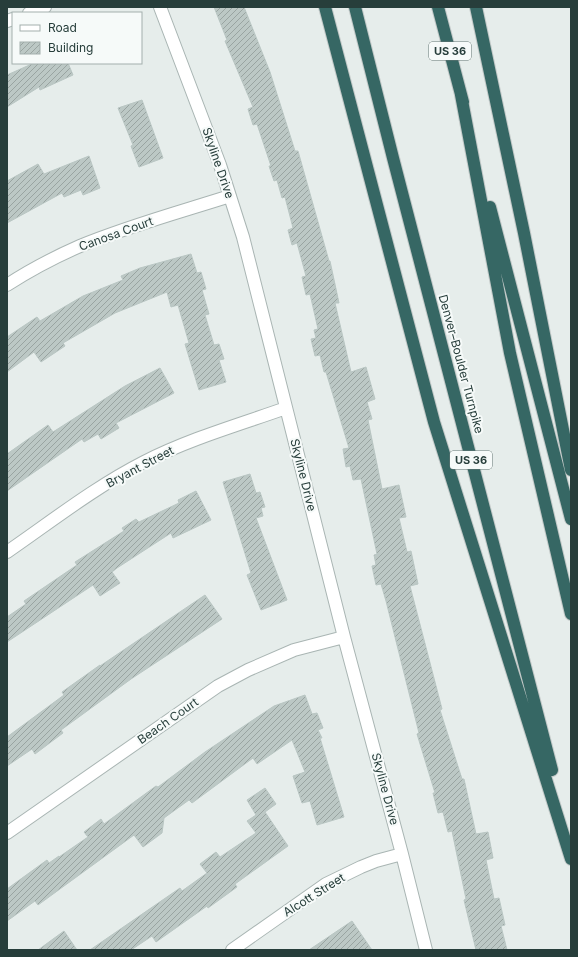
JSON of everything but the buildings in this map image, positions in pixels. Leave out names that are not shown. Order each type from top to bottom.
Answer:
[{"type":"highway","points":[[325,7],[434,422],[571,859]]},
{"type":"highway","name":"Denver–Boulder Turnpike","points":[[356,7],[571,845]]},
{"type":"highway","name":"US 36","points":[[438,7],[571,520]]},
{"type":"highway","points":[[476,7],[571,470]]},
{"type":"highway","points":[[461,95],[510,353],[571,614]]},
{"type":"street","points":[[31,12],[45,7]]},
{"type":"street","name":"Skyline Drive","points":[[160,7],[220,165],[243,237],[344,637],[426,950]]},
{"type":"street","name":"Canosa Court","points":[[7,285],[34,269],[78,247],[230,196]]},
{"type":"street","name":"Bryant Street","points":[[7,552],[90,494],[143,462],[195,439],[286,408]]},
{"type":"street","name":"Beach Court","points":[[7,833],[218,686],[248,670],[294,650],[344,637]]},
{"type":"street","name":"Alcott Street","points":[[232,950],[326,884],[376,861],[402,854]]}]
